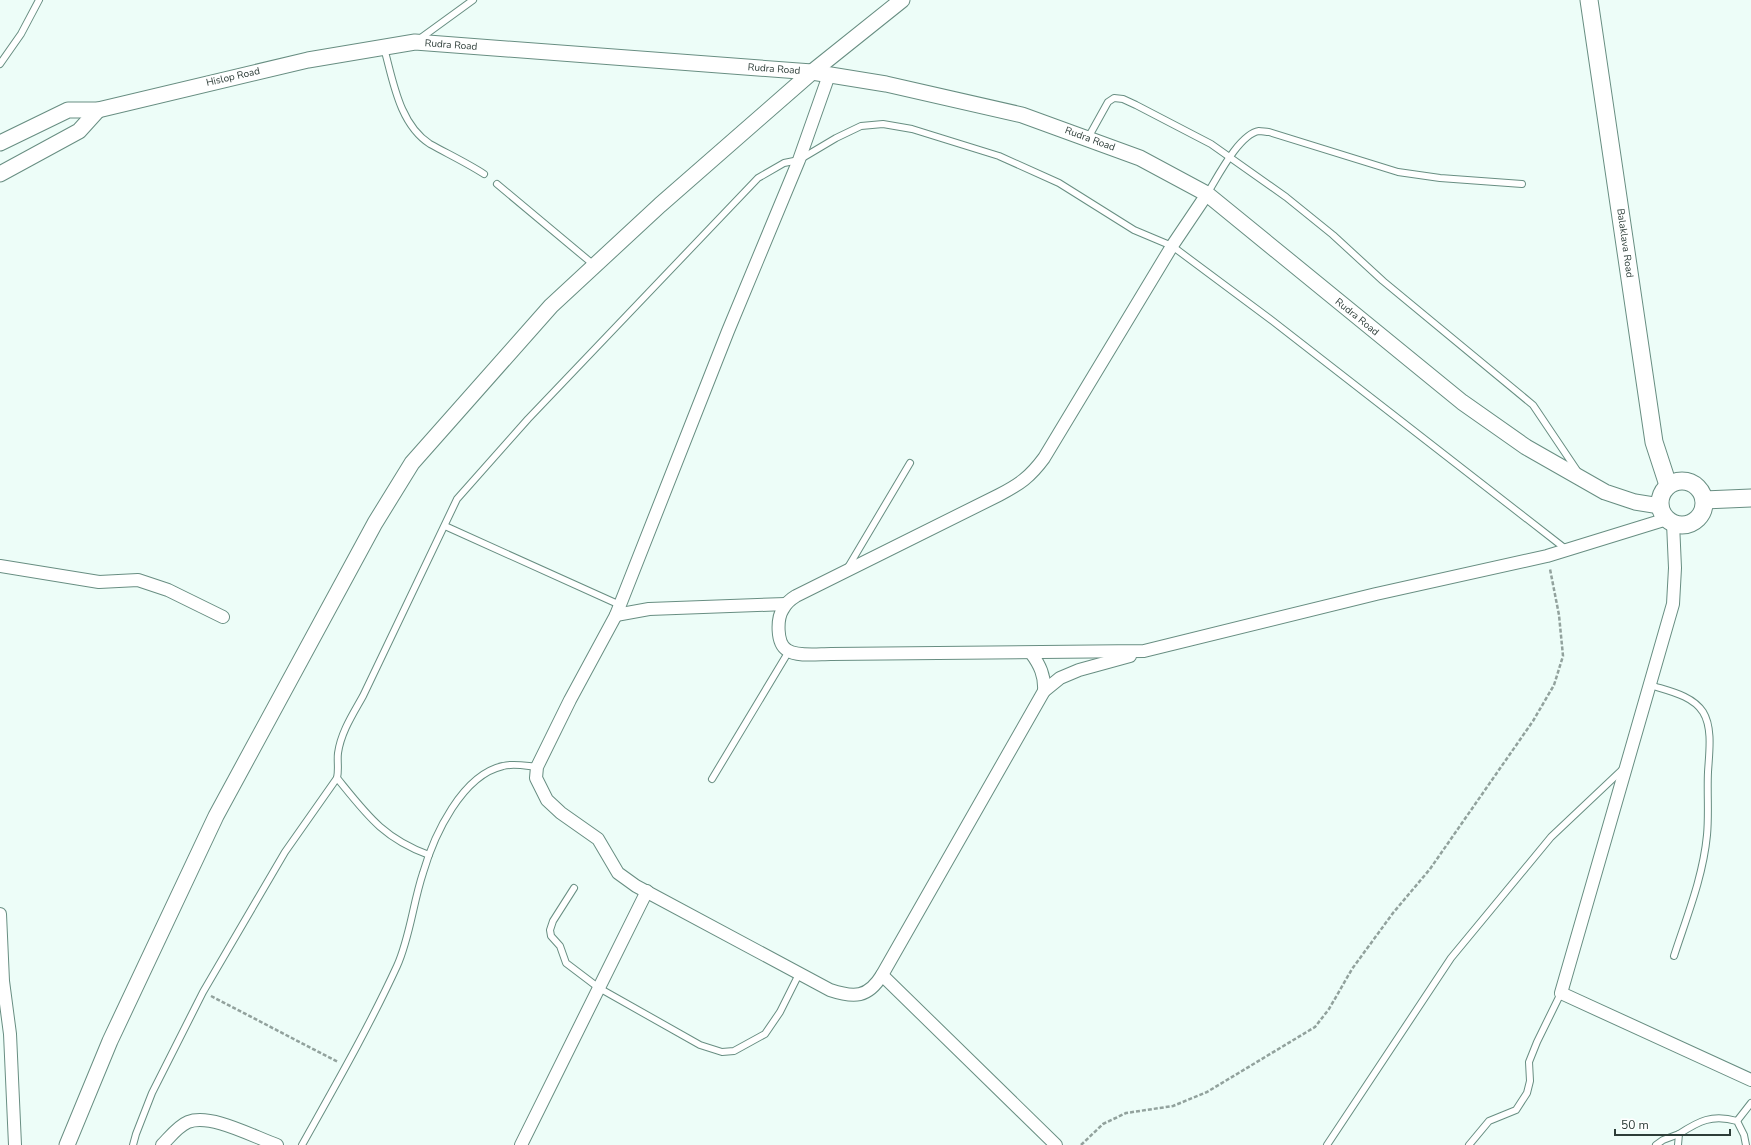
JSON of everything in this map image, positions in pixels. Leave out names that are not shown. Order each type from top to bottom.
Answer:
[{"type":"main road","name":"Balaklava Road","points":[[1588,0],[1654,442],[1668,485]]},
{"type":"main road","points":[[1683,480],[1691,482],[1697,486],[1704,500],[1701,515],[1696,521],[1681,525],[1667,516],[1660,498],[1668,485],[1683,480]]},
{"type":"main road","points":[[1704,500],[1751,498]]},
{"type":"street","points":[[67,1145],[110,1041],[216,816],[375,523],[412,463],[550,306],[666,200],[812,72],[902,0]]},
{"type":"street","name":"Hislop Road","points":[[0,144],[68,110],[98,110],[308,60],[415,42]]},
{"type":"street","name":"Rudra Road","points":[[415,42],[812,72],[886,84],[987,106],[1022,115],[1088,138],[1140,158],[1207,194],[1462,402],[1526,447],[1605,492],[1635,502],[1667,516]]},
{"type":"street","points":[[829,75],[800,160],[728,331],[618,610],[570,700],[537,767],[536,778],[547,800],[598,839],[618,873],[647,892],[830,990],[847,996],[857,995],[875,987],[1044,691],[1060,678],[1079,670],[1144,651],[1376,594],[1547,556],[1667,516],[1675,568],[1673,604],[1561,993],[1751,1080]]},
{"type":"street","points":[[0,174],[79,131],[98,110]]},
{"type":"street","points":[[1144,651],[830,654],[789,651],[780,642],[779,632],[782,610],[786,604],[796,596],[999,495],[1016,486],[1032,474],[1048,451],[1172,246],[1207,194]]},
{"type":"street","points":[[0,566],[99,582],[138,580],[168,590],[223,617]]},
{"type":"street","points":[[618,610],[786,604]]},
{"type":"street","points":[[1031,653],[1039,664],[1044,681],[1044,691]]},
{"type":"street","points":[[521,1145],[647,892]]},
{"type":"street","points":[[0,914],[2,980],[10,1034],[15,1145]]},
{"type":"street","points":[[882,976],[1056,1145]]},
{"type":"street","points":[[162,1145],[186,1123],[198,1120],[220,1123],[277,1145]]},
{"type":"lane","points":[[0,64],[21,34],[39,0]]},
{"type":"lane","name":"Hislop Road","points":[[415,42],[473,0]]},
{"type":"lane","points":[[384,48],[398,98],[406,117],[419,134],[430,143],[464,160],[484,174]]},
{"type":"lane","points":[[1088,138],[1108,102],[1114,98],[1123,99],[1210,144],[1230,157],[1286,197],[1333,235],[1383,281],[1533,405],[1571,459],[1582,479]]},
{"type":"lane","points":[[133,1145],[152,1093],[203,992],[285,852],[338,778],[338,749],[349,719],[363,696],[401,613],[458,499],[528,418],[758,178],[784,163],[800,160],[836,138],[862,126],[883,124],[912,129],[999,156],[1052,180],[1134,230],[1172,246],[1282,329],[1567,550]]},
{"type":"lane","points":[[1207,194],[1230,157],[1249,136],[1258,131],[1269,132],[1398,172],[1440,178],[1522,184]]},
{"type":"lane","points":[[497,184],[595,266]]},
{"type":"lane","points":[[846,570],[910,463]]},
{"type":"lane","points":[[445,526],[618,610]]},
{"type":"lane","points":[[712,780],[789,651]]},
{"type":"lane","points":[[1650,686],[1684,697],[1697,705],[1703,712],[1707,721],[1709,743],[1707,835],[1700,874],[1674,956]]},
{"type":"lane","points":[[302,1145],[380,1002],[398,962],[429,855],[454,805],[473,783],[486,773],[504,765],[537,767]]},
{"type":"lane","points":[[1327,1145],[1451,958],[1551,837],[1627,765]]},
{"type":"lane","points":[[338,778],[369,818],[392,836],[414,849],[429,855]]},
{"type":"lane","points":[[574,888],[553,921],[550,930],[551,936],[560,946],[566,963],[600,988],[700,1045],[722,1052],[734,1051],[765,1034],[780,1012],[800,974]]},
{"type":"lane","points":[[1469,1145],[1489,1121],[1516,1110],[1527,1093],[1530,1082],[1529,1062],[1561,993]]},
{"type":"lane","points":[[1737,1121],[1751,1103]]},
{"type":"lane","points":[[1656,1145],[1701,1121],[1727,1118],[1737,1121],[1744,1135],[1746,1145]]},
{"type":"lane","points":[[1678,1145],[1679,1134]]},
{"type":"path","points":[[1081,1145],[1103,1124],[1126,1113],[1173,1106],[1207,1092],[1315,1027],[1329,1009],[1352,969],[1393,913],[1430,869],[1533,721],[1554,685],[1563,656],[1559,615],[1547,556]]},
{"type":"path","points":[[203,992],[346,1066]]}]
